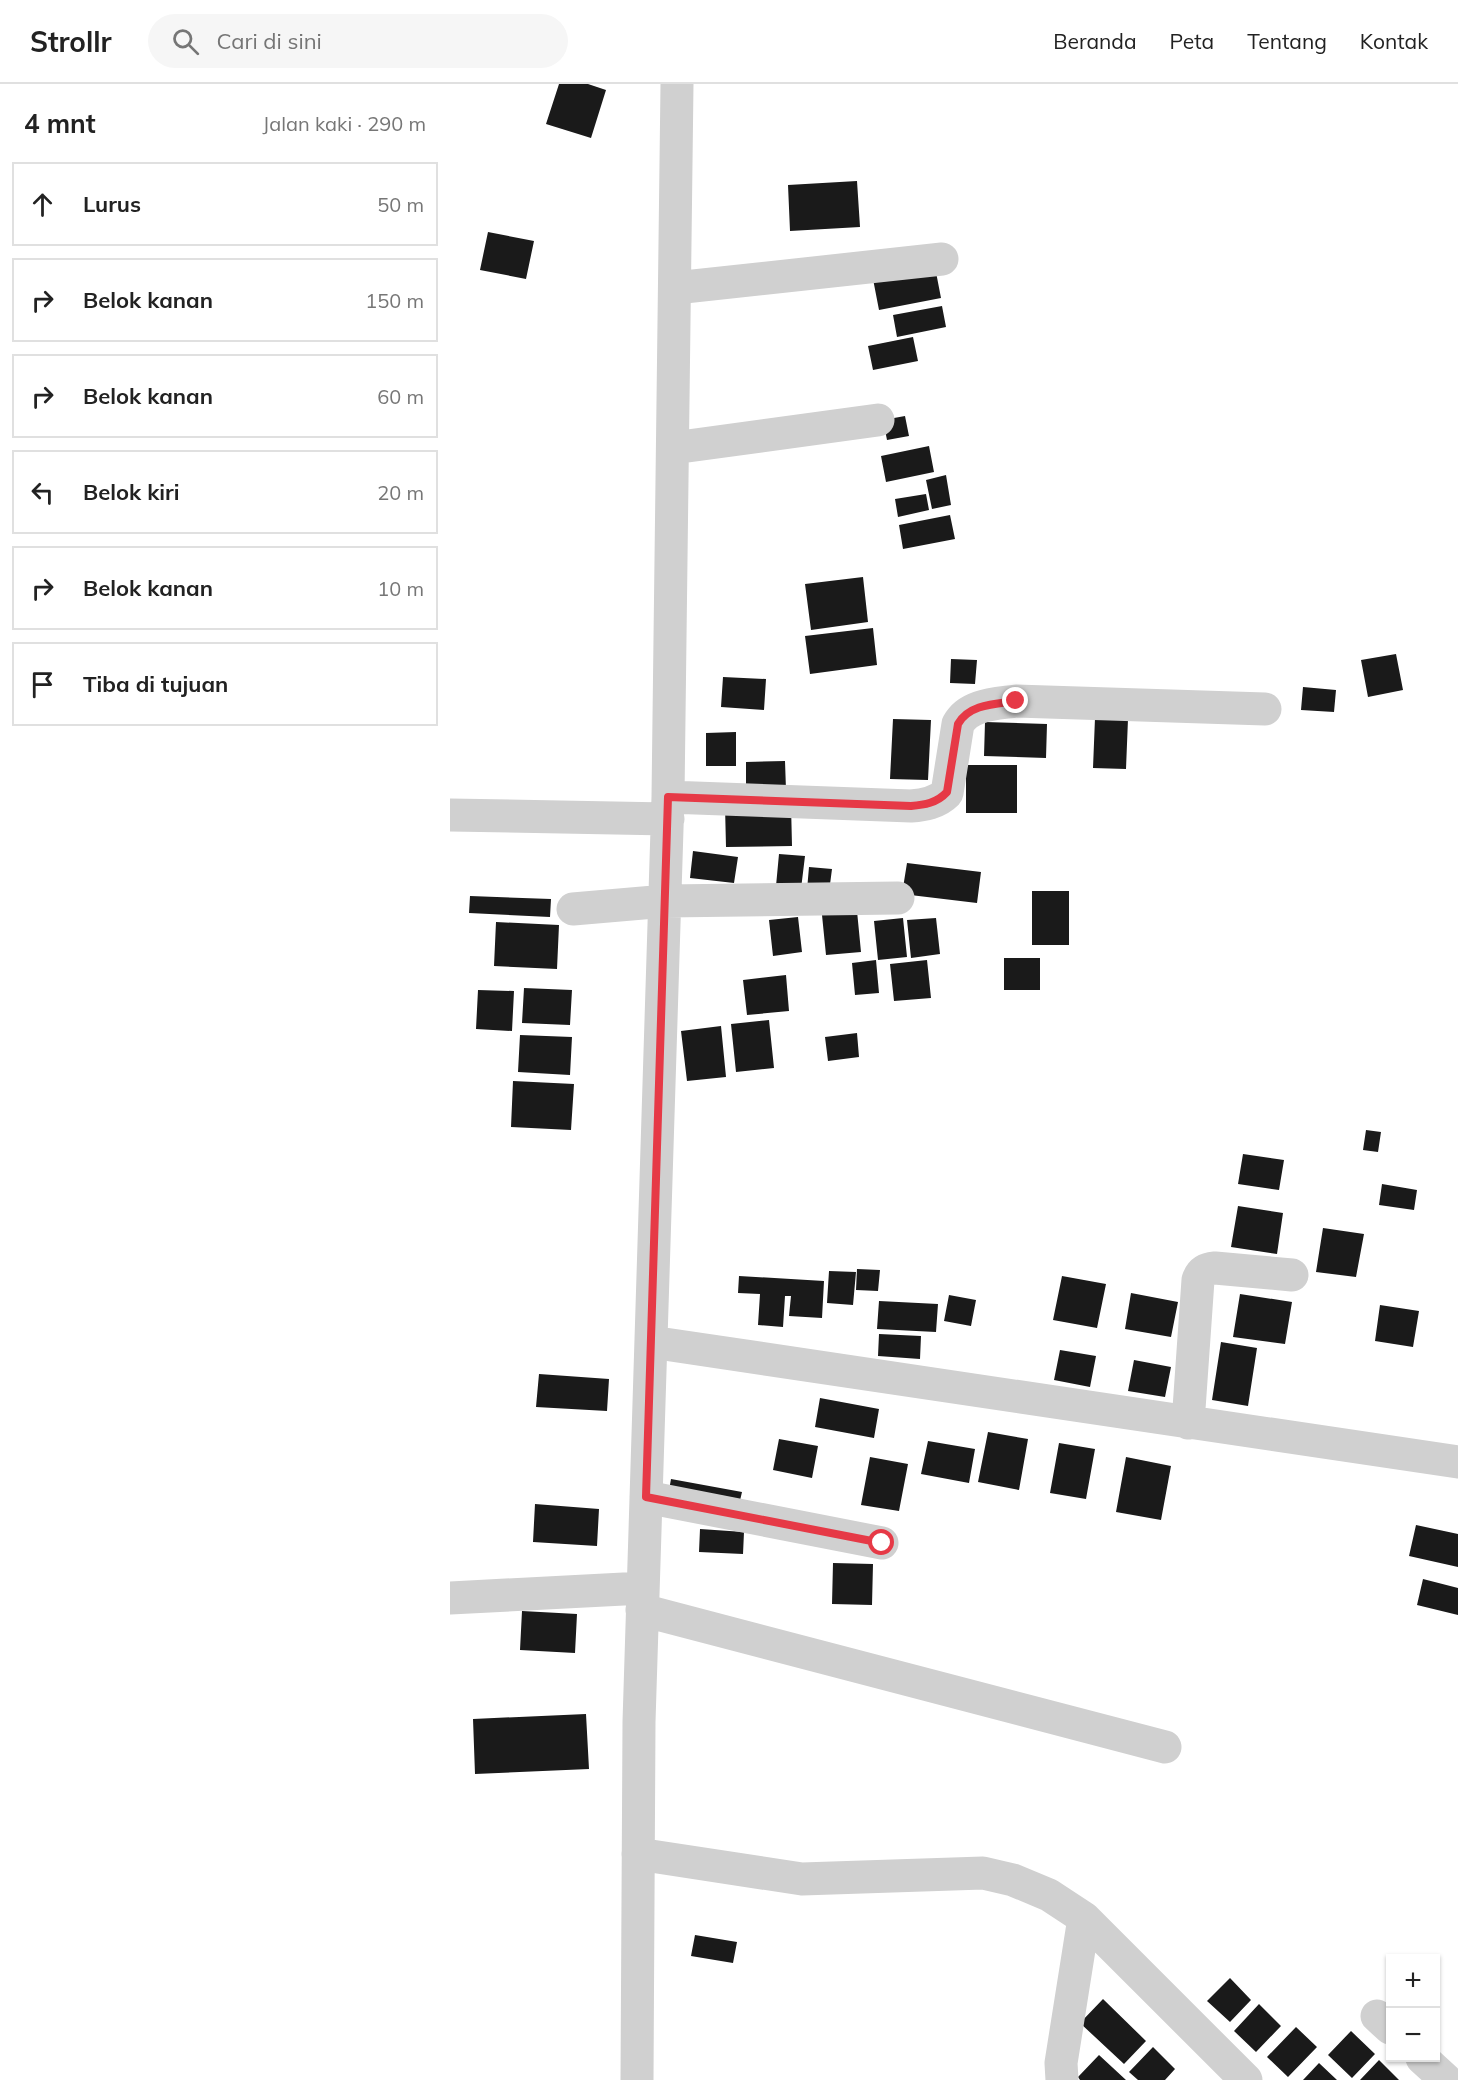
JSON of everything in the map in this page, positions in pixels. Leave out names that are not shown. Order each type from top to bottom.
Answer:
[{"type":"street","points":[[637,2080],[639,1722],[668,808],[677,84]]},
{"type":"street","points":[[675,288],[942,259]]},
{"type":"street","points":[[673,448],[878,420]]},
{"type":"street","points":[[450,815],[668,808],[911,806],[926,804],[942,798],[947,792],[958,724],[968,712],[985,706],[1016,701],[1265,709]]},
{"type":"street","points":[[573,909],[666,901],[898,898]]},
{"type":"street","points":[[1188,1423],[1200,1274],[1207,1269],[1215,1268],[1292,1275]]},
{"type":"street","points":[[651,1342],[1458,1462]]},
{"type":"street","points":[[646,1497],[882,1543]]},
{"type":"street","points":[[450,1598],[643,1599],[1165,1747]]},
{"type":"street","points":[[638,1854],[802,1880],[983,1873],[1012,1880],[1049,1895],[1084,1918],[1246,2080]]},
{"type":"street","points":[[1062,2080],[1061,2063],[1084,1918]]},
{"type":"street","points":[[1426,2062],[1446,2080]]},
{"type":"building","points":[[559,84],[588,84],[606,90],[591,138],[546,124]]},
{"type":"building","points":[[857,181],[860,227],[790,231],[788,185]]},
{"type":"building","points":[[488,232],[534,241],[526,279],[480,270]]},
{"type":"building","points":[[935,267],[941,298],[879,310],[873,279]]},
{"type":"building","points":[[942,306],[946,327],[897,337],[893,315]]},
{"type":"building","points":[[913,337],[918,361],[873,370],[868,346]]},
{"type":"building","points":[[905,416],[909,436],[887,440],[883,420]]},
{"type":"building","points":[[929,446],[934,472],[886,482],[881,456]]},
{"type":"building","points":[[946,475],[951,505],[932,509],[926,480]]},
{"type":"building","points":[[926,494],[929,510],[898,517],[895,499]]},
{"type":"building","points":[[950,515],[955,539],[903,549],[899,525]]},
{"type":"building","points":[[863,577],[868,622],[811,630],[805,584]]},
{"type":"building","points":[[873,628],[877,665],[810,674],[805,636]]},
{"type":"building","points":[[1396,654],[1403,690],[1368,697],[1361,660]]},
{"type":"building","points":[[951,659],[977,660],[975,684],[950,683]]},
{"type":"building","points":[[723,677],[766,679],[764,710],[721,707]]},
{"type":"building","points":[[1303,687],[1336,690],[1334,712],[1301,710]]},
{"type":"building","points":[[1095,718],[1128,719],[1126,769],[1093,768]]},
{"type":"building","points":[[893,719],[931,720],[928,780],[890,779]]},
{"type":"building","points":[[985,722],[1047,724],[1046,758],[984,756]]},
{"type":"building","points":[[736,732],[736,766],[706,766],[706,733]]},
{"type":"building","points":[[785,761],[786,790],[746,791],[746,762]]},
{"type":"building","points":[[966,765],[1017,765],[1017,813],[966,813]]},
{"type":"building","points":[[791,804],[792,846],[726,847],[725,806]]},
{"type":"building","points":[[693,851],[738,857],[734,883],[690,878]]},
{"type":"building","points":[[779,854],[805,856],[801,889],[776,886]]},
{"type":"building","points":[[907,863],[981,872],[977,903],[902,894]]},
{"type":"building","points":[[809,867],[832,869],[829,892],[807,890]]},
{"type":"building","points":[[1032,891],[1069,891],[1069,945],[1032,945]]},
{"type":"building","points":[[470,896],[551,899],[550,917],[469,913]]},
{"type":"building","points":[[857,911],[861,952],[826,955],[822,915]]},
{"type":"building","points":[[798,917],[802,952],[773,956],[769,920]]},
{"type":"building","points":[[903,918],[907,957],[878,960],[874,921]]},
{"type":"building","points":[[936,918],[940,954],[911,958],[907,920]]},
{"type":"building","points":[[496,922],[559,925],[557,969],[494,966]]},
{"type":"building","points":[[1004,958],[1040,958],[1040,990],[1004,990]]},
{"type":"building","points":[[876,960],[879,993],[855,995],[852,963]]},
{"type":"building","points":[[927,960],[931,998],[894,1001],[890,964]]},
{"type":"building","points":[[786,975],[789,1011],[747,1015],[743,980]]},
{"type":"building","points":[[524,988],[572,990],[570,1025],[522,1023]]},
{"type":"building","points":[[478,990],[514,991],[512,1031],[476,1029]]},
{"type":"building","points":[[769,1020],[774,1068],[736,1072],[731,1024]]},
{"type":"building","points":[[721,1026],[726,1077],[687,1081],[681,1031]]},
{"type":"building","points":[[857,1033],[859,1057],[828,1061],[825,1037]]},
{"type":"building","points":[[520,1035],[572,1037],[570,1075],[518,1072]]},
{"type":"building","points":[[513,1081],[574,1084],[571,1130],[511,1127]]},
{"type":"building","points":[[1366,1130],[1381,1132],[1378,1152],[1363,1150]]},
{"type":"building","points":[[1243,1154],[1284,1160],[1279,1190],[1238,1184]]},
{"type":"building","points":[[1382,1184],[1417,1190],[1414,1210],[1379,1205]]},
{"type":"building","points":[[1238,1206],[1283,1213],[1277,1254],[1231,1247]]},
{"type":"building","points":[[1323,1228],[1364,1234],[1356,1277],[1316,1272]]},
{"type":"building","points":[[857,1269],[880,1270],[878,1291],[856,1290]]},
{"type":"building","points":[[829,1271],[856,1272],[853,1305],[827,1303]]},
{"type":"building","points":[[739,1276],[824,1281],[822,1318],[789,1316],[791,1296],[785,1296],[783,1327],[758,1325],[760,1294],[738,1293]]},
{"type":"building","points":[[1062,1276],[1106,1284],[1097,1328],[1053,1320]]},
{"type":"building","points":[[1131,1293],[1178,1302],[1171,1337],[1125,1329]]},
{"type":"building","points":[[1240,1294],[1292,1302],[1285,1344],[1233,1337]]},
{"type":"building","points":[[949,1295],[976,1300],[971,1326],[944,1321]]},
{"type":"building","points":[[879,1301],[938,1304],[936,1332],[877,1329]]},
{"type":"building","points":[[1380,1305],[1419,1311],[1413,1347],[1375,1341]]},
{"type":"building","points":[[879,1334],[921,1336],[920,1359],[878,1356]]},
{"type":"building","points":[[1221,1342],[1257,1348],[1248,1406],[1212,1400]]},
{"type":"building","points":[[1060,1350],[1096,1356],[1090,1387],[1054,1380]]},
{"type":"building","points":[[1134,1360],[1171,1367],[1165,1397],[1128,1391]]},
{"type":"building","points":[[539,1374],[609,1379],[607,1411],[536,1407]]},
{"type":"building","points":[[820,1398],[879,1409],[874,1438],[815,1427]]},
{"type":"building","points":[[988,1432],[1028,1439],[1019,1490],[978,1482]]},
{"type":"building","points":[[779,1439],[818,1446],[812,1478],[773,1470]]},
{"type":"building","points":[[928,1441],[975,1449],[969,1483],[921,1474]]},
{"type":"building","points":[[1059,1443],[1095,1449],[1086,1499],[1050,1493]]},
{"type":"building","points":[[870,1457],[908,1464],[899,1511],[861,1505]]},
{"type":"building","points":[[1126,1457],[1171,1466],[1161,1520],[1116,1512]]},
{"type":"building","points":[[671,1479],[742,1492],[738,1509],[668,1496]]},
{"type":"building","points":[[535,1504],[599,1509],[597,1546],[533,1542]]},
{"type":"building","points":[[1416,1525],[1458,1534],[1458,1567],[1409,1556]]},
{"type":"building","points":[[700,1529],[744,1532],[743,1554],[699,1552]]},
{"type":"building","points":[[833,1563],[873,1564],[872,1605],[832,1604]]},
{"type":"building","points":[[1423,1579],[1458,1588],[1458,1615],[1417,1605]]},
{"type":"building","points":[[522,1611],[577,1614],[575,1653],[520,1650]]},
{"type":"building","points":[[586,1714],[589,1769],[475,1774],[473,1719]]},
{"type":"building","points":[[695,1935],[737,1942],[733,1963],[691,1956]]},
{"type":"building","points":[[1230,1978],[1251,2000],[1230,2022],[1207,2001]]},
{"type":"building","points":[[1103,1999],[1146,2041],[1124,2064],[1080,2023]]},
{"type":"building","points":[[1259,2004],[1281,2026],[1256,2052],[1234,2031]]},
{"type":"building","points":[[1296,2027],[1317,2047],[1288,2077],[1267,2057]]},
{"type":"building","points":[[1351,2031],[1375,2054],[1352,2078],[1328,2055]]},
{"type":"building","points":[[1153,2047],[1175,2069],[1165,2080],[1138,2080],[1129,2072]]},
{"type":"building","points":[[1099,2055],[1126,2080],[1080,2080],[1078,2077]]},
{"type":"building","points":[[1379,2060],[1399,2080],[1360,2080]]},
{"type":"building","points":[[1319,2063],[1337,2080],[1303,2080]]},
{"type":"route","points":[[882,1543],[646,1497],[668,797],[911,806],[926,804],[942,798],[947,792],[958,724],[961,718],[968,712],[985,706],[1016,701]]}]
